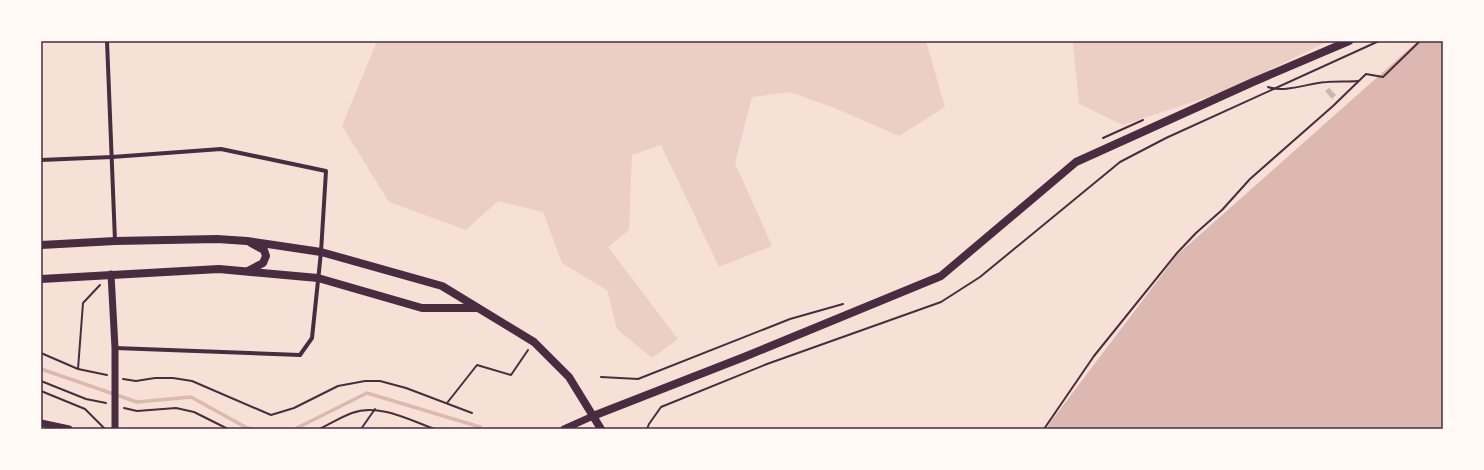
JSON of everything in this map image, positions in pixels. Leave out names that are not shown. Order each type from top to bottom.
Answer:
[{"type":"main road","points":[[593,416],[744,357],[941,276],[1076,162],[1253,82],[1349,41]]},
{"type":"main road","points":[[41,246],[115,241],[216,239],[247,241],[321,252],[442,286],[534,342],[569,377],[601,429]]},
{"type":"main road","points":[[247,241],[264,250],[266,256],[263,263],[248,271]]},
{"type":"main road","points":[[41,279],[219,269],[318,278],[422,308],[477,308]]},
{"type":"street","points":[[107,41],[115,241]]},
{"type":"street","points":[[41,160],[112,157],[221,149],[326,171],[321,252],[312,338],[300,356],[115,348]]},
{"type":"street","points":[[111,274],[115,348],[115,429]]},
{"type":"street","points":[[564,429],[593,416]]},
{"type":"street","points":[[41,423],[69,429]]},
{"type":"path","points":[[648,429],[649,424],[661,406],[767,364],[941,302],[980,277],[1120,162],[1166,138],[1379,41]]},
{"type":"path","points":[[1044,429],[1094,356],[1177,253],[1196,233],[1222,210],[1250,178],[1366,74],[1383,77],[1420,41]]},
{"type":"path","points":[[1253,82],[1273,89],[1299,87],[1326,82],[1359,81]]},
{"type":"path","points":[[1102,138],[1150,117]]},
{"type":"path","points":[[78,369],[83,303],[111,274]]},
{"type":"path","points":[[602,377],[638,379],[790,319],[847,303]]},
{"type":"path","points":[[447,403],[477,365],[511,375],[534,342]]},
{"type":"path","points":[[41,353],[78,369],[107,375]]},
{"type":"path","points":[[121,378],[136,382],[155,378],[173,378],[192,381],[271,415],[294,408],[338,386],[365,381],[380,381],[406,388],[472,413]]},
{"type":"path","points":[[41,381],[86,399],[108,404]]},
{"type":"path","points":[[41,391],[85,409],[105,429]]},
{"type":"path","points":[[122,407],[137,411],[176,408],[182,409],[194,412],[228,429]]},
{"type":"path","points":[[319,429],[353,413],[375,409],[435,429]]},
{"type":"path","points":[[360,429],[375,409]]},
{"type":"shaded area","points":[[377,41],[926,41],[945,107],[899,136],[837,109],[790,92],[752,97],[735,163],[772,246],[719,267],[661,145],[632,155],[629,230],[608,247],[678,339],[652,358],[617,329],[607,290],[562,263],[543,212],[498,201],[466,230],[389,202],[342,126]]},
{"type":"shaded area","points":[[1075,41],[1329,41],[1223,92],[1123,125],[1079,104],[1073,44]]},
{"type":"shaded area","points":[[1418,41],[1443,41],[1443,429],[1047,429],[1049,424],[1177,255]]},
{"type":"building","points":[[1329,88],[1336,95],[1332,99],[1325,91]]},
{"type":"waterway","points":[[41,369],[137,402],[191,397],[247,428],[254,429]]},
{"type":"waterway","points":[[295,429],[367,393],[480,427]]}]
